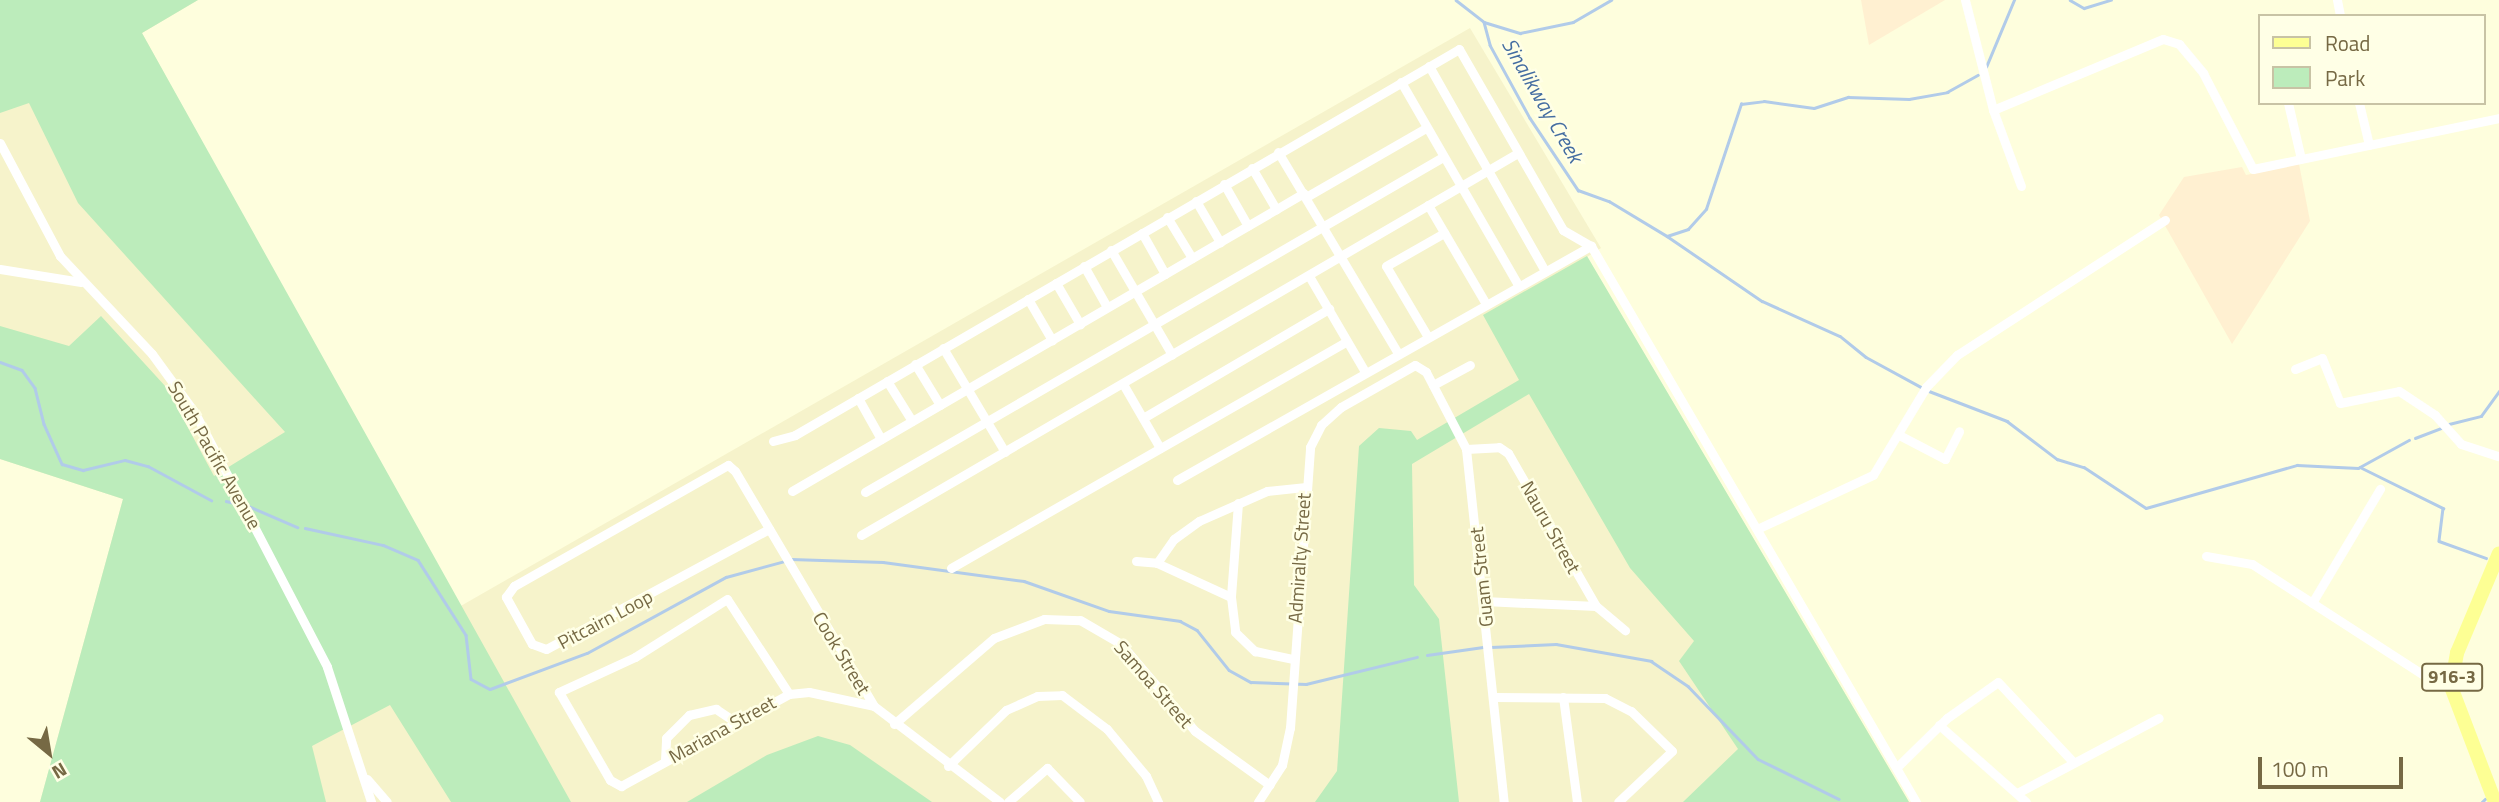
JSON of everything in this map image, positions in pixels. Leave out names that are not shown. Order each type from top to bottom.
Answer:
[{"type":"main road","name":"916-3","points":[[2495,802],[2451,687],[2457,653],[2499,553]]},
{"type":"street","points":[[1965,0],[1993,110],[2021,186]]},
{"type":"street","points":[[1993,110],[2148,43],[2172,40],[2203,73],[2253,169],[2499,118]]},
{"type":"street","points":[[773,441],[786,439],[858,398],[1459,49],[1563,230],[1591,246],[1916,802]]},
{"type":"street","points":[[1429,66],[1486,171],[1545,271]]},
{"type":"street","points":[[1401,82],[1519,286]]},
{"type":"street","points":[[2288,105],[2301,159]]},
{"type":"street","points":[[2359,105],[2369,145]]},
{"type":"street","points":[[792,491],[1276,209],[1426,128]]},
{"type":"street","name":"South Pacific Avenue","points":[[0,143],[37,219],[81,282],[166,370],[244,505],[324,659],[366,777],[371,802]]},
{"type":"street","points":[[1278,152],[1398,353]]},
{"type":"street","points":[[861,535],[1518,153]]},
{"type":"street","points":[[865,492],[1443,157]]},
{"type":"street","points":[[1252,168],[1276,209]]},
{"type":"street","points":[[1224,184],[1248,226]]},
{"type":"street","points":[[1196,201],[1220,242]]},
{"type":"street","points":[[1428,205],[1486,304]]},
{"type":"street","points":[[1167,218],[1192,258]]},
{"type":"street","points":[[1758,529],[1861,484],[1884,464],[1926,387],[1957,355],[2165,220]]},
{"type":"street","points":[[1142,233],[1166,274]]},
{"type":"street","points":[[1428,337],[1386,266],[1444,233]]},
{"type":"street","points":[[1177,480],[1591,246]]},
{"type":"street","points":[[1111,250],[1172,355]]},
{"type":"street","points":[[1084,266],[1107,307]]},
{"type":"street","points":[[0,269],[81,282]]},
{"type":"street","points":[[1309,275],[1365,372]]},
{"type":"street","points":[[1056,282],[1080,324]]},
{"type":"street","points":[[1028,299],[1052,340]]},
{"type":"street","points":[[1143,418],[1329,309]]},
{"type":"street","points":[[951,568],[1347,341]]},
{"type":"street","points":[[943,348],[1005,452]]},
{"type":"street","points":[[2295,369],[2322,358],[2340,403],[2399,391],[2435,415],[2461,444],[2499,456]]},
{"type":"street","points":[[915,365],[940,405]]},
{"type":"street","name":"Guam Street","points":[[1420,365],[1466,449],[1504,802]]},
{"type":"street","name":"Admiralty Street","points":[[1258,802],[1270,785],[1287,748],[1304,487],[1310,447],[1321,425],[1341,407],[1420,365]]},
{"type":"street","points":[[1433,385],[1470,365]]},
{"type":"street","points":[[887,381],[912,421]]},
{"type":"street","points":[[1123,384],[1160,448]]},
{"type":"street","points":[[858,398],[881,439]]},
{"type":"street","points":[[1899,435],[1945,459],[1959,431]]},
{"type":"street","name":"Nauru Street","points":[[1466,449],[1499,447],[1508,453],[1595,606],[1625,629]]},
{"type":"street","name":"Pitcairn Loop","points":[[729,465],[509,589],[508,602],[529,641],[541,649],[561,644],[769,529]]},
{"type":"street","name":"Cook Street","points":[[729,465],[874,706],[948,766],[1000,802]]},
{"type":"street","points":[[1157,563],[1181,533],[1238,503],[1267,491],[1304,487]]},
{"type":"street","points":[[2312,603],[2380,489]]},
{"type":"street","points":[[1238,503],[1231,597],[1235,632],[1243,643],[1292,659]]},
{"type":"street","points":[[2206,555],[2244,561],[2451,687]]},
{"type":"street","points":[[1136,561],[1157,563],[1231,597]]},
{"type":"street","name":"Mariana Street","points":[[789,694],[733,604],[720,600],[635,657],[560,688],[560,697],[617,786],[734,721],[789,694],[809,692],[874,706]]},
{"type":"street","points":[[1484,601],[1595,606]]},
{"type":"street","name":"Samoa Street","points":[[894,724],[994,638],[1044,619],[1080,620],[1121,643],[1195,731],[1270,785]]},
{"type":"street","points":[[1897,766],[1939,725],[1998,682],[2073,762]]},
{"type":"street","points":[[948,766],[1020,702],[1062,695],[1107,729],[1146,776],[1158,802]]},
{"type":"street","points":[[1493,697],[1563,697],[1619,704],[1672,751],[1618,802]]},
{"type":"street","points":[[1563,697],[1577,802]]},
{"type":"street","points":[[666,760],[666,738],[689,716],[716,709],[734,721]]},
{"type":"street","points":[[2019,792],[2159,718]]},
{"type":"street","points":[[1939,725],[2019,792],[2026,802]]},
{"type":"street","points":[[1008,802],[1047,768],[1080,802]]},
{"type":"street","points":[[366,777],[387,802]]},
{"type":"shaded area","points":[[0,0],[198,0],[142,33],[459,607],[1470,28],[1601,248],[1587,257],[1909,802],[40,802],[123,499],[0,459]]},
{"type":"shaded area","points":[[1861,0],[1945,0],[1869,45]]},
{"type":"shaded area","points":[[2299,164],[2310,221],[2232,344],[2159,215],[2184,177],[2242,167],[2246,175]]},
{"type":"green space","points":[[0,0],[198,0],[142,33],[571,802],[451,802],[390,705],[312,746],[326,802],[40,802],[123,499],[0,459],[0,326],[69,346],[101,316],[166,387],[214,476],[285,432],[78,203],[29,103],[0,113]]},
{"type":"green space","points":[[1587,256],[1909,802],[1683,802],[1738,749],[1679,661],[1694,641],[1630,568],[1529,394],[1412,464],[1414,585],[1439,619],[1459,802],[1315,802],[1337,771],[1359,446],[1379,428],[1411,431],[1417,440],[1519,380],[1483,315]]},
{"type":"green space","points":[[818,736],[850,745],[932,802],[687,802],[767,755]]},
{"type":"waterway","points":[[1456,0],[1484,22],[1520,33],[1573,22],[1611,0]]},
{"type":"waterway","name":"Sinalikway Creek","points":[[1986,67],[2014,0]]},
{"type":"waterway","name":"Sinalikway Creek","points":[[2070,0],[2084,8],[2111,0]]},
{"type":"waterway","name":"Sinalikway Creek","points":[[1484,22],[1490,45],[1530,118],[1578,190],[1609,201],[1667,236],[1688,229],[1706,209],[1741,104],[1764,101],[1814,108],[1848,97],[1909,99],[1947,92],[1978,75]]},
{"type":"waterway","points":[[1667,236],[1762,301],[1840,336],[1866,357],[1921,387]]},
{"type":"waterway","points":[[0,362],[22,370],[35,388],[44,424],[62,464],[83,470],[125,460],[148,466],[211,500]]},
{"type":"waterway","points":[[1929,391],[2007,421],[2057,459],[2084,467],[2146,508],[2297,465],[2358,468],[2409,440]]},
{"type":"waterway","points":[[2449,424],[2481,416],[2499,391]]},
{"type":"waterway","points":[[2415,438],[2443,427]]},
{"type":"waterway","points":[[2360,467],[2443,508],[2439,541],[2486,558]]},
{"type":"waterway","points":[[226,501],[239,504]]},
{"type":"waterway","points":[[246,505],[297,527]]},
{"type":"waterway","points":[[305,528],[383,545],[418,560],[466,635],[471,679],[490,689],[587,653],[726,577],[785,561]]},
{"type":"waterway","points":[[791,559],[883,562],[1024,581],[1109,611],[1180,621],[1197,630],[1229,670],[1251,682],[1306,684],[1417,657]]},
{"type":"waterway","points":[[1491,647],[1556,644],[1651,661],[1688,686],[1758,759],[1839,799]]},
{"type":"waterway","points":[[1427,655],[1484,647]]},
{"type":"waterway","points":[[2482,802],[2485,799]]}]
